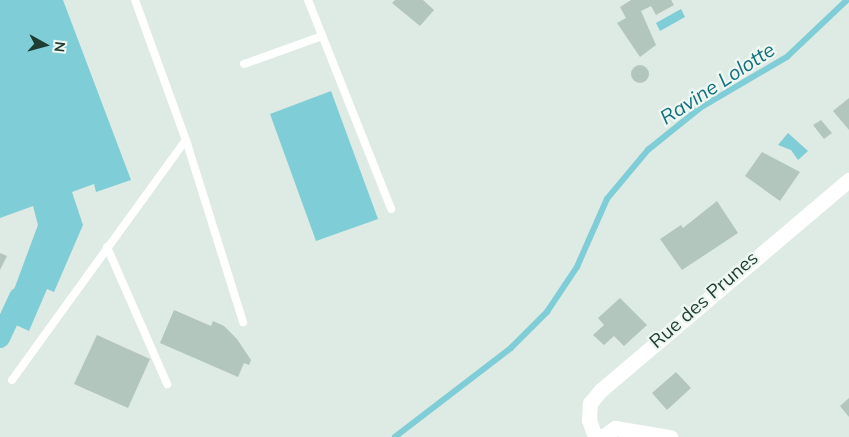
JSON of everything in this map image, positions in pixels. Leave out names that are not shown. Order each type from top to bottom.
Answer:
[{"type":"street","name":"Rue des Prunes","points":[[595,437],[589,420],[590,403],[601,390],[849,180]]},
{"type":"street","points":[[602,437],[615,428],[670,437]]},
{"type":"lane","points":[[135,0],[186,140],[243,322]]},
{"type":"lane","points":[[308,0],[391,209]]},
{"type":"lane","points":[[244,64],[322,36]]},
{"type":"lane","points":[[12,380],[186,140]]},
{"type":"lane","points":[[107,247],[167,384]]},
{"type":"water","points":[[0,0],[63,0],[131,180],[96,192],[94,184],[72,192],[83,225],[54,292],[47,289],[29,331],[3,319],[38,225],[33,206],[0,218]]},
{"type":"water","points":[[681,9],[685,17],[660,31],[656,23]]},
{"type":"water","points":[[331,91],[378,219],[316,241],[270,114]]},
{"type":"water","points":[[788,133],[808,151],[798,160],[791,150],[778,145]]},
{"type":"building","points":[[395,0],[423,0],[434,10],[420,26],[392,3]]},
{"type":"building","points":[[631,0],[671,0],[674,5],[656,15],[651,6],[641,11],[656,45],[640,57],[617,23],[626,18],[620,7]]},
{"type":"building","points":[[640,65],[646,68],[649,74],[646,80],[640,83],[634,80],[631,74],[634,68]]},
{"type":"building","points":[[849,98],[849,130],[833,111]]},
{"type":"building","points":[[821,120],[832,133],[824,139],[813,125]]},
{"type":"building","points":[[762,152],[800,172],[780,201],[745,176]]},
{"type":"building","points":[[717,201],[738,233],[682,270],[660,239],[681,225],[683,228]]},
{"type":"building","points":[[0,253],[7,256],[0,270]]},
{"type":"building","points":[[620,298],[647,325],[624,346],[614,336],[604,345],[593,335],[604,325],[598,318]]},
{"type":"building","points":[[174,310],[211,326],[213,321],[224,326],[237,339],[251,360],[249,365],[244,363],[238,377],[160,343]]},
{"type":"building","points":[[97,335],[150,359],[128,408],[74,384]]},
{"type":"building","points":[[676,372],[691,388],[667,410],[652,393]]},
{"type":"building","points":[[849,398],[849,417],[840,406]]},
{"type":"waterway","name":"Ravine Lolotte","points":[[395,437],[511,348],[547,312],[577,267],[607,199],[648,150],[700,108],[787,57],[847,0]]},
{"type":"waterway","points":[[0,338],[19,297]]}]
